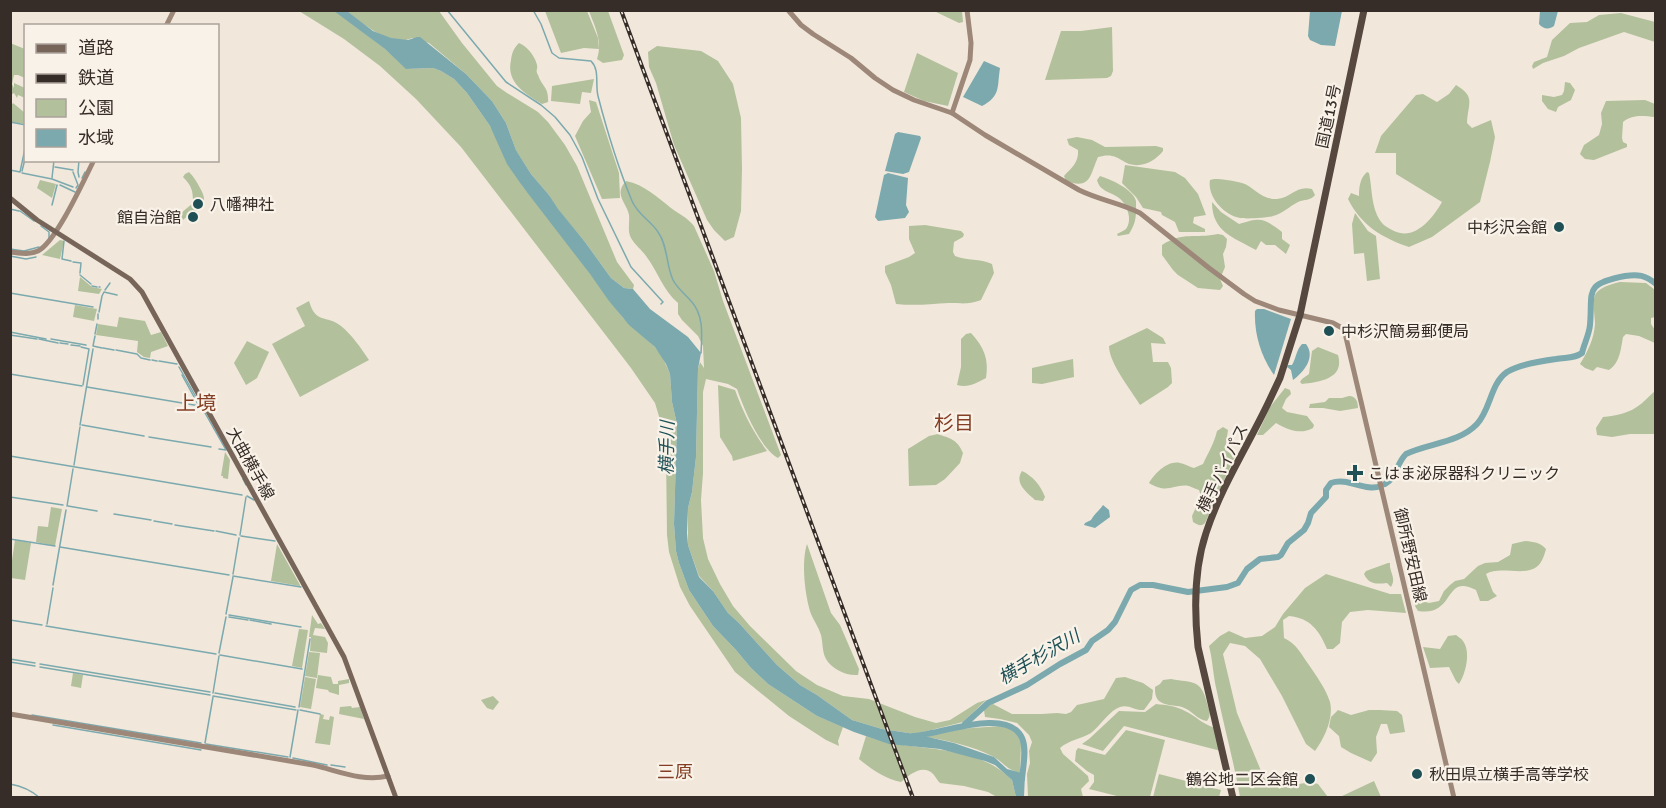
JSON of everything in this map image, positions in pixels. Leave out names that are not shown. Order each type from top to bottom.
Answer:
[{"type":"highway","name":"国道13号","points":[[1319,227],[1364,10]]},
{"type":"highway","name":"横手バイパス","points":[[1233,798],[1200,662],[1196,626],[1198,567],[1206,532],[1229,478],[1272,396],[1285,362],[1300,315],[1319,227]]},
{"type":"main road","name":"大曲横手線","points":[[10,198],[30,215],[127,277],[142,292],[344,657],[396,798]]},
{"type":"street","points":[[167,24],[174,10]]},
{"type":"street","points":[[788,10],[801,25],[893,90],[952,113],[985,135],[1087,194],[1128,206],[1255,301],[1300,315]]},
{"type":"street","points":[[952,113],[970,60],[971,43],[967,10]]},
{"type":"street","points":[[10,252],[29,254],[45,246],[56,232],[93,162]]},
{"type":"street","name":"御所野安田線","points":[[1300,315],[1333,323],[1344,329],[1454,798]]},
{"type":"street","points":[[10,714],[313,765],[360,778],[377,779],[388,776]]},
{"type":"green space","points":[[299,11],[335,11],[384,48],[407,69],[433,68],[454,79],[467,93],[490,126],[523,187],[623,318],[662,356],[670,374],[672,402],[677,424],[674,524],[676,551],[689,590],[713,626],[768,684],[817,716],[843,727],[838,741],[839,746],[789,716],[735,672],[690,606],[680,587],[669,552],[666,451],[661,423],[655,403],[631,368],[461,147],[416,99],[380,66],[344,39]]},
{"type":"green space","points":[[347,11],[439,11],[497,86],[538,112],[565,145],[577,166],[617,262],[634,285],[633,289],[624,288],[611,278],[557,209],[516,150],[506,123],[492,101],[466,74],[429,43],[412,38],[395,40],[386,37]]},
{"type":"green space","points":[[545,11],[587,11],[598,38],[599,49],[584,48],[561,53]]},
{"type":"green space","points":[[589,11],[608,11],[624,55],[622,60],[603,63],[597,59],[599,41]]},
{"type":"green space","points":[[934,11],[962,11],[963,22],[959,23]]},
{"type":"green space","points":[[1621,13],[1655,22],[1655,42],[1624,32],[1579,48],[1533,69],[1534,62],[1547,57],[1552,40],[1570,23],[1587,22],[1599,15]]},
{"type":"green space","points":[[1112,27],[1113,71],[1111,76],[1045,80],[1061,31]]},
{"type":"green space","points":[[10,43],[24,49],[24,78],[14,75],[12,84],[14,88],[14,83],[24,88],[24,98],[18,95],[17,98],[14,93],[11,95]]},
{"type":"green space","points":[[519,43],[528,49],[534,58],[548,102],[542,104],[535,100],[518,86],[511,75],[511,60]]},
{"type":"green space","points":[[657,46],[701,51],[718,61],[733,84],[741,118],[741,211],[734,237],[725,241],[707,220],[674,145],[649,67],[648,52]]},
{"type":"green space","points":[[917,53],[958,73],[948,106],[924,101],[904,92]]},
{"type":"green space","points":[[594,79],[591,93],[582,92],[580,104],[551,101],[552,86]]},
{"type":"green space","points":[[1565,82],[1570,83],[1575,90],[1571,100],[1558,107],[1556,112],[1548,109],[1542,101],[1542,95],[1554,97],[1562,95]]},
{"type":"green space","points":[[1456,85],[1469,97],[1467,123],[1472,128],[1491,120],[1495,137],[1480,202],[1432,237],[1409,247],[1373,229],[1359,216],[1348,199],[1351,193],[1359,196],[1360,183],[1367,172],[1375,210],[1384,225],[1394,231],[1409,233],[1422,226],[1434,215],[1442,202],[1396,174],[1396,153],[1375,153],[1381,136],[1416,95],[1423,94],[1437,102],[1449,94]]},
{"type":"green space","points":[[589,100],[596,102],[619,173],[620,198],[602,199],[575,136],[591,112]]},
{"type":"green space","points":[[1645,100],[1655,104],[1655,117],[1634,117],[1623,122],[1622,138],[1627,147],[1594,160],[1585,159],[1580,154],[1584,145],[1599,135],[1602,124],[1601,113],[1606,101]]},
{"type":"green space","points":[[13,103],[24,112],[24,124],[11,122]]},
{"type":"green space","points":[[1077,137],[1092,140],[1105,147],[1156,146],[1163,148],[1163,151],[1152,161],[1139,165],[1129,164],[1112,156],[1098,157],[1091,175],[1080,184],[1066,181],[1064,176],[1074,165],[1078,155],[1078,150],[1069,145],[1067,139]]},
{"type":"green space","points":[[1125,165],[1175,172],[1185,178],[1198,194],[1206,215],[1194,217],[1193,223],[1205,229],[1205,232],[1179,232],[1175,222],[1162,215],[1161,212],[1143,208],[1122,183]]},
{"type":"green space","points":[[189,172],[199,186],[204,200],[201,207],[183,220],[180,214],[193,203],[191,189],[183,177]]},
{"type":"green space","points":[[1100,176],[1121,185],[1131,192],[1136,201],[1136,217],[1129,234],[1118,236],[1117,234],[1125,230],[1128,225],[1128,212],[1119,198],[1100,187],[1097,180]]},
{"type":"green space","points":[[40,180],[56,184],[52,198],[37,188]]},
{"type":"green space","points":[[1210,180],[1242,183],[1271,199],[1282,198],[1306,188],[1312,189],[1315,195],[1270,217],[1240,218],[1228,213],[1214,199]]},
{"type":"green space","points":[[626,181],[650,192],[694,226],[714,271],[723,301],[781,455],[778,458],[771,453],[759,437],[737,389],[728,384],[706,379],[703,392],[701,500],[703,538],[708,559],[733,606],[796,671],[817,685],[843,696],[869,699],[936,723],[950,720],[986,700],[963,722],[915,734],[882,729],[852,720],[800,685],[777,665],[728,613],[699,576],[688,545],[688,508],[696,457],[698,369],[700,362],[704,368],[703,346],[698,336],[678,314],[678,303],[631,238],[629,215],[621,195],[622,186]]},
{"type":"green space","points":[[1212,202],[1221,212],[1239,224],[1262,220],[1276,227],[1282,232],[1282,239],[1290,245],[1286,254],[1275,245],[1266,245],[1261,241],[1256,250],[1232,237],[1220,227],[1216,220]]},
{"type":"green space","points":[[1355,213],[1368,231],[1376,236],[1380,279],[1367,281],[1364,253],[1354,254],[1352,224]]},
{"type":"green space","points":[[925,225],[961,231],[964,234],[963,237],[954,242],[955,256],[992,264],[994,273],[981,300],[972,303],[896,304],[885,266],[915,253],[909,239],[909,226]]},
{"type":"green space","points":[[1218,234],[1227,239],[1223,254],[1225,267],[1220,279],[1223,286],[1220,290],[1198,288],[1178,275],[1162,255],[1162,245],[1177,238]]},
{"type":"green space","points":[[60,240],[64,241],[60,259],[42,255]]},
{"type":"green space","points":[[80,277],[92,287],[102,289],[99,294],[78,291]]},
{"type":"green space","points":[[1620,282],[1646,283],[1655,290],[1655,317],[1651,318],[1651,324],[1655,330],[1655,343],[1639,336],[1626,334],[1613,367],[1609,370],[1597,367],[1593,371],[1580,364],[1593,335],[1594,298],[1603,288]]},
{"type":"green space","points":[[309,301],[318,316],[336,322],[345,330],[369,360],[300,397],[272,344],[305,326],[296,308]]},
{"type":"green space","points":[[75,305],[97,309],[94,321],[73,317]]},
{"type":"green space","points":[[119,317],[145,321],[151,335],[161,332],[168,346],[151,352],[150,358],[137,352],[138,341],[96,335],[98,324],[117,327]]},
{"type":"green space","points":[[1147,328],[1163,338],[1166,344],[1151,343],[1153,362],[1168,362],[1171,368],[1172,383],[1140,405],[1116,368],[1109,346]]},
{"type":"green space","points":[[971,333],[984,354],[987,365],[986,378],[961,386],[957,385],[961,367],[961,339]]},
{"type":"green space","points":[[247,341],[269,352],[257,378],[246,385],[234,363]]},
{"type":"green space","points":[[1318,347],[1338,355],[1338,369],[1329,378],[1302,384],[1300,382],[1302,379],[1309,374],[1312,351]]},
{"type":"green space","points":[[1073,359],[1074,377],[1042,384],[1032,383],[1032,368]]},
{"type":"green space","points":[[718,385],[735,390],[749,422],[767,451],[733,461],[720,437]]},
{"type":"green space","points":[[1285,388],[1290,390],[1291,394],[1282,408],[1287,412],[1307,416],[1314,425],[1313,428],[1295,431],[1276,423],[1263,435],[1257,435],[1270,407]]},
{"type":"green space","points":[[1655,391],[1655,434],[1612,437],[1597,435],[1596,428],[1603,417],[1632,410]]},
{"type":"green space","points":[[1349,396],[1356,400],[1358,408],[1340,411],[1309,408],[1310,404],[1325,402],[1329,398]]},
{"type":"green space","points":[[1223,427],[1228,430],[1225,450],[1235,456],[1205,523],[1199,525],[1193,522],[1192,516],[1201,496],[1199,490],[1189,486],[1161,488],[1149,483],[1158,471],[1171,463],[1180,463],[1194,468],[1203,464],[1217,431]]},
{"type":"green space","points":[[938,434],[953,440],[958,445],[963,453],[960,463],[936,485],[909,486],[908,449],[929,436]]},
{"type":"green space","points":[[225,452],[230,460],[228,479],[221,476]]},
{"type":"green space","points":[[1022,471],[1039,485],[1045,497],[1043,501],[1035,500],[1022,487],[1019,479]]},
{"type":"green space","points":[[51,507],[62,509],[55,546],[36,542],[38,526],[48,527]]},
{"type":"green space","points":[[15,540],[31,543],[25,580],[11,578]]},
{"type":"green space","points":[[1525,541],[1534,542],[1546,549],[1542,561],[1530,570],[1499,570],[1486,574],[1497,596],[1488,601],[1480,601],[1476,590],[1466,586],[1458,587],[1438,608],[1418,611],[1415,606],[1418,600],[1429,603],[1439,601],[1444,591],[1455,581],[1464,579],[1478,566],[1498,562],[1510,555],[1512,544]]},
{"type":"green space","points":[[277,544],[300,585],[300,586],[271,581]]},
{"type":"green space","points":[[807,544],[831,613],[840,625],[859,669],[858,675],[840,671],[829,663],[825,656],[821,635],[811,614],[807,598],[804,560]]},
{"type":"green space","points":[[1390,563],[1393,578],[1391,587],[1387,583],[1371,582],[1366,578],[1364,574],[1366,571]]},
{"type":"green space","points":[[1326,574],[1390,594],[1401,594],[1406,613],[1368,610],[1350,612],[1342,622],[1340,643],[1333,649],[1327,649],[1313,626],[1303,619],[1289,616],[1283,620],[1284,638],[1301,653],[1321,683],[1330,702],[1331,715],[1322,741],[1315,751],[1306,744],[1260,659],[1245,646],[1230,643],[1223,654],[1237,713],[1264,778],[1269,781],[1318,784],[1328,797],[1240,797],[1209,646],[1229,631],[1245,638],[1262,636],[1275,627],[1305,588]]},
{"type":"green space","points":[[312,615],[325,629],[315,628],[313,635],[325,637],[328,643],[327,653],[310,651]]},
{"type":"green space","points":[[299,629],[308,630],[302,668],[292,666]]},
{"type":"green space","points":[[1456,635],[1462,640],[1467,651],[1464,674],[1459,684],[1449,667],[1430,668],[1423,647],[1440,649],[1448,636]]},
{"type":"green space","points":[[309,652],[320,653],[317,678],[305,676]]},
{"type":"green space","points":[[73,673],[83,675],[81,688],[71,686]]},
{"type":"green space","points":[[318,675],[331,677],[333,684],[349,679],[349,683],[339,685],[339,695],[316,688]]},
{"type":"green space","points":[[305,677],[316,679],[311,709],[300,707]]},
{"type":"green space","points":[[1125,677],[1143,683],[1153,690],[1152,699],[1144,710],[1120,707],[1091,733],[1060,748],[1063,754],[1088,776],[1089,781],[1081,789],[1083,797],[1028,797],[1027,774],[1032,742],[1029,735],[1017,723],[985,717],[984,710],[993,704],[1012,714],[1066,714],[1077,705],[1104,699],[1116,678]]},
{"type":"green space","points":[[1171,679],[1199,686],[1205,695],[1209,710],[1207,721],[1200,719],[1186,708],[1159,701],[1155,687],[1163,680]]},
{"type":"green space","points":[[493,696],[499,702],[493,710],[487,708],[481,700]]},
{"type":"green space","points":[[1156,704],[1182,709],[1215,728],[1221,751],[1124,726],[1103,751],[1082,744],[1119,711],[1145,712]]},
{"type":"green space","points":[[351,706],[352,708],[360,707],[364,719],[339,714],[340,707]]},
{"type":"green space","points":[[1338,710],[1351,715],[1369,710],[1397,711],[1402,715],[1405,732],[1390,734],[1387,724],[1381,724],[1376,737],[1377,753],[1371,762],[1341,747],[1339,736],[1329,727],[1331,717]]},
{"type":"green space","points":[[320,714],[324,715],[323,719],[329,720],[330,716],[334,717],[330,745],[315,743]]},
{"type":"green space","points":[[1001,726],[1017,733],[1021,743],[1020,773],[976,749],[925,737],[958,729]]},
{"type":"green space","points":[[1126,730],[1165,740],[1150,797],[1121,797],[1089,789],[1094,782],[1094,775],[1075,761],[1078,748],[1105,755]]},
{"type":"green space","points":[[866,736],[980,759],[997,768],[1012,780],[1016,797],[997,797],[988,792],[964,786],[940,783],[932,773],[925,770],[914,772],[901,782],[889,779],[859,759]]},
{"type":"green space","points":[[1159,774],[1221,790],[1219,797],[1153,797]]},
{"type":"green space","points":[[1374,781],[1381,797],[1340,797]]},
{"type":"water","points":[[334,11],[347,11],[373,31],[391,38],[408,40],[420,37],[466,74],[492,101],[506,123],[516,150],[531,174],[611,278],[624,288],[633,289],[650,309],[688,337],[701,353],[698,369],[696,457],[688,508],[688,545],[699,577],[713,591],[728,613],[777,665],[800,685],[852,720],[882,729],[954,743],[994,757],[1007,769],[1025,774],[1024,797],[1016,797],[1012,780],[995,765],[985,761],[940,749],[889,744],[817,716],[768,684],[713,626],[689,590],[676,551],[674,524],[677,424],[672,402],[670,374],[666,364],[655,347],[629,325],[609,301],[523,187],[507,164],[490,126],[467,93],[454,79],[433,68],[406,69],[385,49]]},
{"type":"water","points":[[1310,11],[1342,11],[1335,46],[1321,45],[1310,40],[1308,36]]},
{"type":"water","points":[[1540,11],[1558,11],[1554,26],[1546,28],[1539,24]]},
{"type":"water","points":[[984,61],[1000,68],[995,95],[982,106],[963,97]]},
{"type":"water","points":[[898,132],[921,138],[909,172],[903,174],[885,171],[895,134]]},
{"type":"water","points":[[888,173],[908,178],[906,205],[909,212],[905,218],[878,221],[875,217],[884,175]]},
{"type":"water","points":[[1257,309],[1264,309],[1291,319],[1274,375],[1259,345],[1255,320]]},
{"type":"water","points":[[1302,344],[1306,344],[1309,349],[1309,359],[1305,369],[1293,380],[1291,370],[1287,367],[1292,365]]},
{"type":"water","points":[[1103,505],[1109,510],[1110,517],[1095,528],[1084,525],[1091,520]]},
{"type":"waterway","points":[[447,10],[506,82],[541,105],[570,135],[631,267],[663,302],[661,304]]},
{"type":"waterway","points":[[533,10],[552,53],[559,58],[591,61],[594,65],[598,96],[622,175],[635,206],[661,237],[673,280],[698,312],[701,325],[701,353]]},
{"type":"waterway","points":[[10,122],[24,125]]},
{"type":"waterway","points":[[10,170],[20,172],[24,153]]},
{"type":"waterway","points":[[22,171],[24,162]]},
{"type":"waterway","points":[[52,178],[54,162]]},
{"type":"waterway","points":[[79,162],[79,177]]},
{"type":"waterway","points":[[55,167],[73,170]]},
{"type":"waterway","points":[[73,172],[78,185],[76,188]]},
{"type":"waterway","points":[[82,178],[85,172]]},
{"type":"waterway","points":[[22,173],[52,179],[73,187]]},
{"type":"waterway","points":[[52,205],[57,185]]},
{"type":"waterway","points":[[60,185],[75,192]]},
{"type":"waterway","points":[[10,209],[19,211]]},
{"type":"waterway","points":[[20,211],[34,221]]},
{"type":"waterway","points":[[41,226],[49,232],[49,238]]},
{"type":"waterway","points":[[64,241],[62,259],[71,261]]},
{"type":"waterway","points":[[10,249],[24,251],[39,247]]},
{"type":"waterway","points":[[10,256],[26,259],[36,257]]},
{"type":"waterway","points":[[73,262],[81,263],[80,273]]},
{"type":"waterway","points":[[80,275],[91,284]]},
{"type":"waterway","name":"横手杉沢川","points":[[1385,484],[1393,477],[1406,454],[1453,439],[1477,424],[1482,418],[1497,383],[1507,372],[1531,363],[1573,357],[1582,353],[1589,329],[1591,297],[1596,286],[1612,279],[1634,275],[1645,277],[1656,284]]},
{"type":"waterway","points":[[105,290],[110,283]]},
{"type":"waterway","points":[[92,286],[97,287]]},
{"type":"waterway","points":[[99,312],[104,292],[117,295]]},
{"type":"waterway","points":[[10,293],[93,307]]},
{"type":"waterway","points":[[98,314],[98,319]]},
{"type":"waterway","points":[[95,334],[97,324]]},
{"type":"waterway","points":[[10,332],[46,339]]},
{"type":"waterway","points":[[10,335],[37,339]]},
{"type":"waterway","points":[[95,336],[93,346],[102,348]]},
{"type":"waterway","points":[[39,339],[58,343]]},
{"type":"waterway","points":[[51,339],[86,345]]},
{"type":"waterway","points":[[60,343],[68,344]]},
{"type":"waterway","points":[[71,345],[80,346]]},
{"type":"waterway","points":[[81,347],[89,349],[83,385]]},
{"type":"waterway","points":[[103,348],[114,350]]},
{"type":"waterway","points":[[80,425],[93,349]]},
{"type":"waterway","points":[[116,350],[137,354],[141,358],[150,360]]},
{"type":"waterway","points":[[152,360],[157,361]]},
{"type":"waterway","points":[[159,361],[177,364]]},
{"type":"waterway","points":[[179,367],[226,450],[219,449]]},
{"type":"waterway","points":[[10,374],[82,386]]},
{"type":"waterway","points":[[182,375],[199,406]]},
{"type":"waterway","points":[[87,387],[200,406]]},
{"type":"waterway","points":[[82,425],[144,436]]},
{"type":"waterway","points":[[74,465],[80,427]]},
{"type":"waterway","points":[[149,437],[211,447]]},
{"type":"waterway","points":[[10,456],[242,495]]},
{"type":"waterway","points":[[67,506],[73,469]]},
{"type":"waterway","points":[[243,479],[246,485]]},
{"type":"waterway","name":"横手杉沢川","points":[[965,724],[988,703],[1027,685],[1086,650],[1092,641],[1115,622],[1131,590],[1140,585],[1153,585],[1188,592],[1227,587],[1238,583],[1247,569],[1260,559],[1281,555],[1288,543],[1304,530],[1311,513],[1326,497],[1326,490],[1331,483],[1381,486]]},
{"type":"waterway","points":[[247,496],[254,500]]},
{"type":"waterway","points":[[10,497],[63,505]]},
{"type":"waterway","points":[[240,535],[246,497]]},
{"type":"waterway","points":[[68,506],[97,511]]},
{"type":"waterway","points":[[53,585],[66,510]]},
{"type":"waterway","points":[[114,514],[151,520]]},
{"type":"waterway","points":[[154,521],[172,524]]},
{"type":"waterway","points":[[175,525],[214,531]]},
{"type":"waterway","points":[[216,531],[236,535]]},
{"type":"waterway","points":[[241,536],[275,541]]},
{"type":"waterway","points":[[233,574],[239,538]]},
{"type":"waterway","points":[[10,539],[55,546]]},
{"type":"waterway","points":[[60,547],[229,575]]},
{"type":"waterway","points":[[233,576],[301,587]]},
{"type":"waterway","points":[[226,614],[233,577]]},
{"type":"waterway","points":[[47,624],[53,588]]},
{"type":"waterway","points":[[229,615],[301,627]]},
{"type":"waterway","points":[[219,653],[226,617]]},
{"type":"waterway","points":[[229,617],[248,620]]},
{"type":"waterway","points":[[10,620],[42,625]]},
{"type":"waterway","points":[[250,620],[271,624]]},
{"type":"waterway","points":[[46,626],[216,654]]},
{"type":"waterway","points":[[299,707],[310,639]]},
{"type":"waterway","points":[[220,655],[302,669]]},
{"type":"waterway","points":[[213,693],[219,656]]},
{"type":"waterway","points":[[10,659],[35,663]]},
{"type":"waterway","points":[[10,662],[35,666]]},
{"type":"waterway","points":[[40,664],[210,692]]},
{"type":"waterway","points":[[40,667],[210,695]]},
{"type":"waterway","points":[[215,693],[295,707]]},
{"type":"waterway","points":[[213,696],[296,710]]},
{"type":"waterway","points":[[205,743],[213,697]]},
{"type":"waterway","points":[[290,757],[298,710]]},
{"type":"waterway","points":[[300,710],[320,714]]},
{"type":"waterway","points":[[32,715],[201,743]]},
{"type":"waterway","name":"横手川","points":[[913,736],[972,725],[1003,724],[1014,729],[1022,738],[1024,753],[1022,779]]},
{"type":"waterway","points":[[53,725],[201,750]]},
{"type":"waterway","points":[[206,744],[288,757]]},
{"type":"waterway","points":[[293,758],[327,765]]},
{"type":"waterway","points":[[331,765],[345,767]]},
{"type":"waterway","points":[[10,784],[26,789],[40,798]]},
{"type":"railway","points":[[621,10],[913,798]]},
{"type":"place","name":"八幡神社","points":[[198,204]]},
{"type":"place","name":"館自治館","points":[[193,217]]},
{"type":"place","name":"中杉沢会館","points":[[1559,227]]},
{"type":"place","name":"中杉沢簡易郵便局","points":[[1329,331]]},
{"type":"place","name":"こはま泌尿器科クリニック","points":[[1355,473]]},
{"type":"place","name":"秋田県立横手高等学校","points":[[1417,774]]},
{"type":"place","name":"鶴谷地二区会館","points":[[1310,779]]},
{"type":"district","name":"上境","points":[[196,403]]},
{"type":"district","name":"杉目","points":[[954,423]]},
{"type":"district","name":"三原","points":[[675,772]]}]
